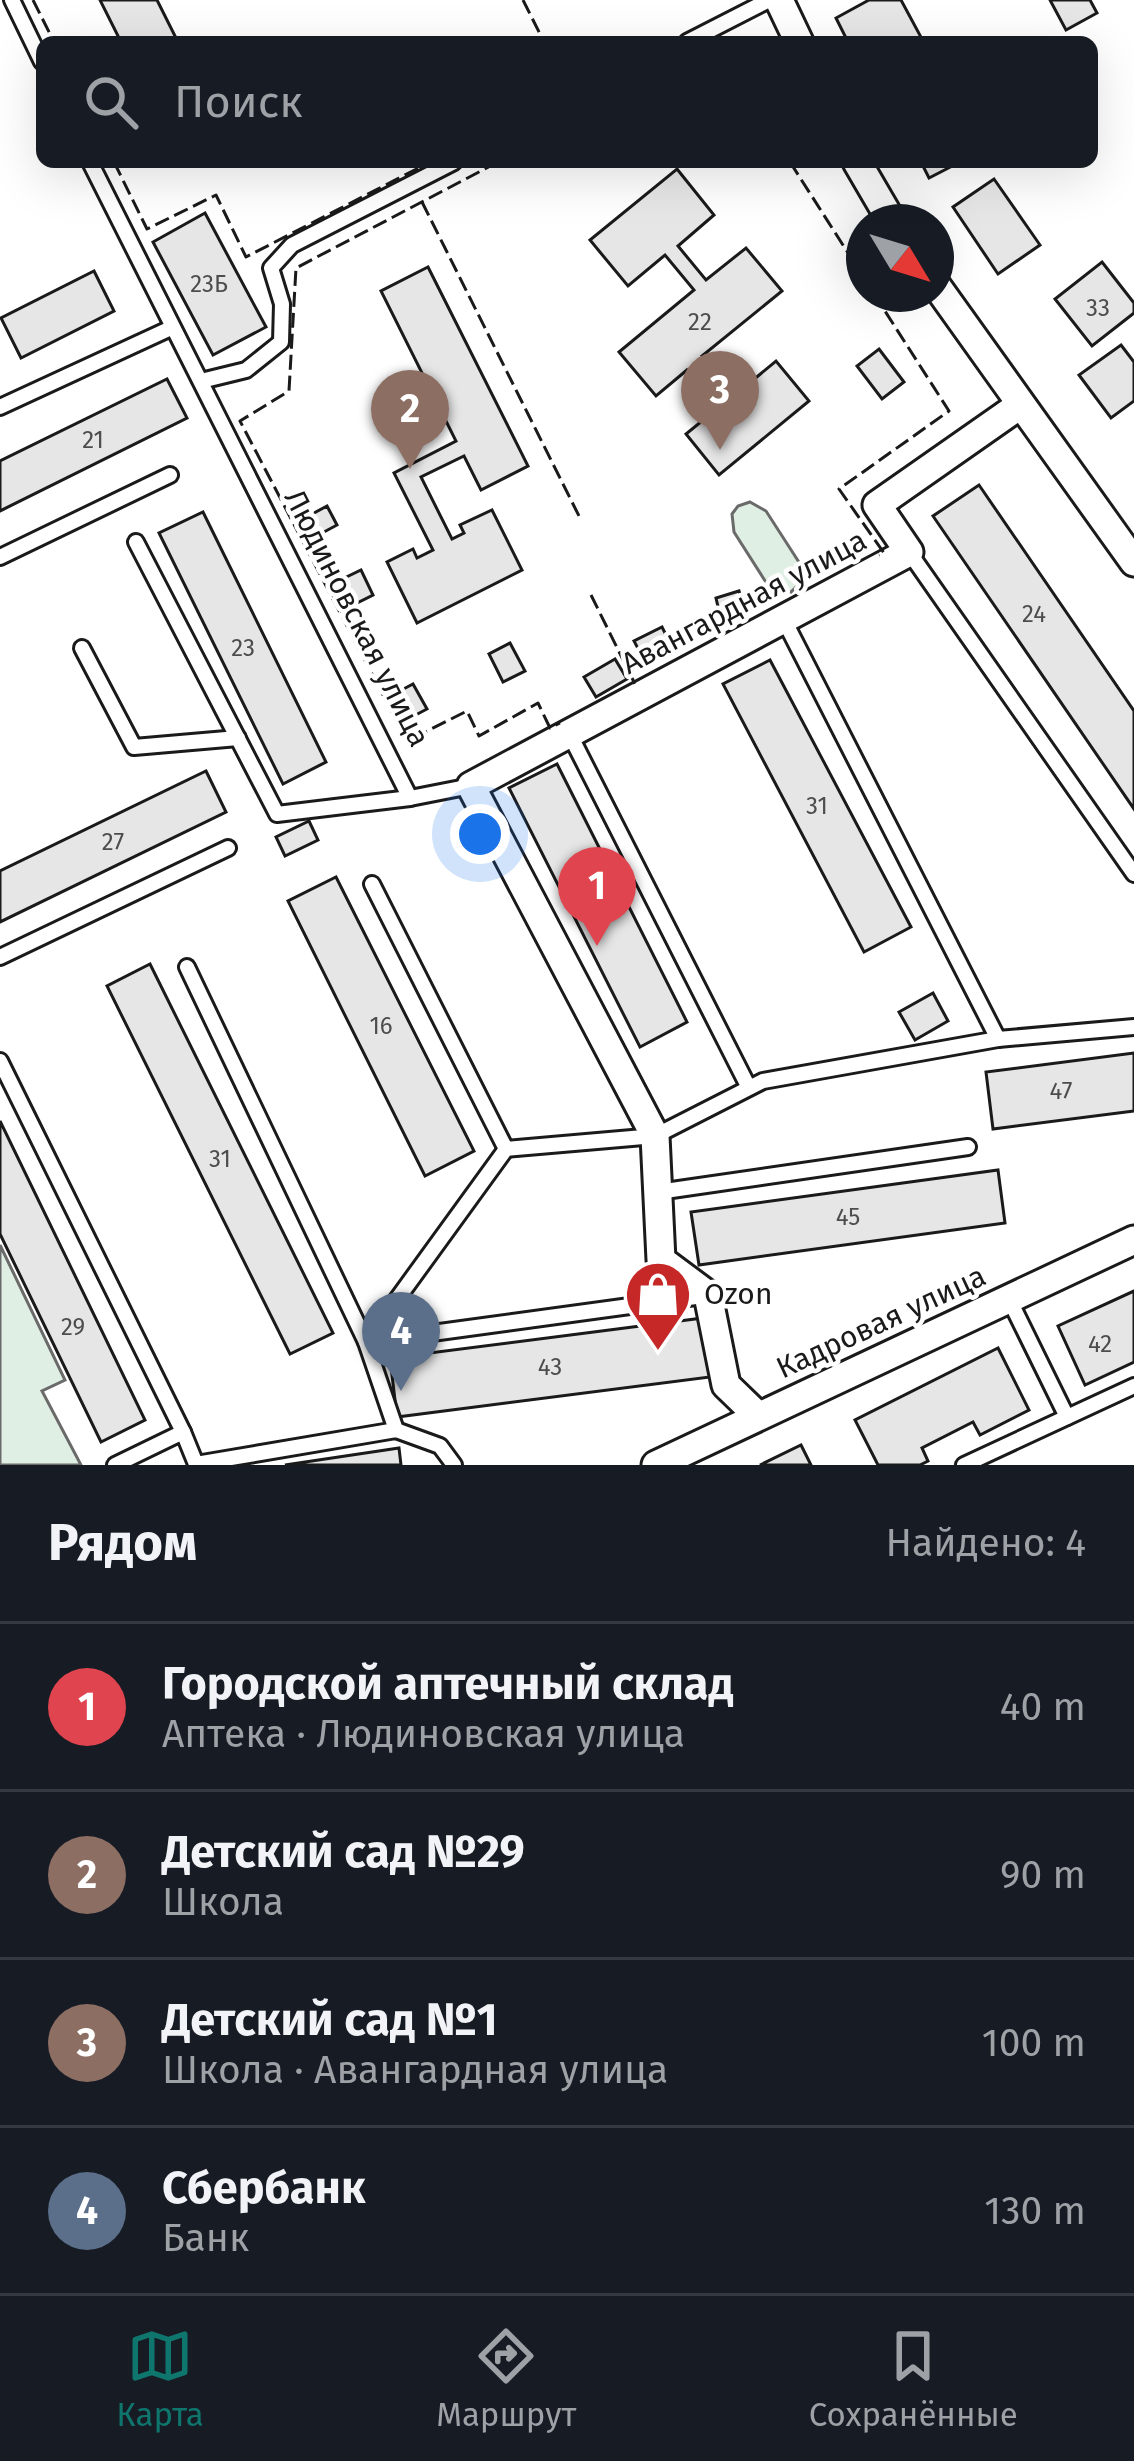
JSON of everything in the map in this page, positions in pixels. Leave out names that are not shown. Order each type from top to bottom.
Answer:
[{"type":"street","points":[[779,0],[796,36]]},
{"type":"street","points":[[860,168],[882,204]]},
{"type":"street","points":[[954,311],[1134,562]]},
{"type":"street","name":"Авангардная улица","points":[[471,786],[909,552],[877,505],[1020,405]]},
{"type":"street","points":[[471,786],[656,1136],[661,1260],[708,1295],[726,1385],[757,1415]]},
{"type":"street","name":"Кадровая улица","points":[[656,1465],[1134,1240]]},
{"type":"lane","points":[[12,0],[36,50]]},
{"type":"lane","points":[[699,36],[769,0]]},
{"type":"lane","name":"Людиновская улица","points":[[93,168],[410,798]]},
{"type":"lane","points":[[202,382],[246,370],[281,342],[282,304],[271,268],[292,245],[442,168]]},
{"type":"lane","points":[[0,407],[171,328]]},
{"type":"lane","points":[[0,557],[170,475]]},
{"type":"lane","points":[[136,542],[278,814],[471,786]]},
{"type":"lane","points":[[909,552],[1134,874]]},
{"type":"lane","points":[[784,618],[998,1039]]},
{"type":"lane","points":[[82,648],[134,746],[238,738]]},
{"type":"lane","points":[[569,733],[748,1086]]},
{"type":"lane","points":[[0,957],[228,848]]},
{"type":"lane","points":[[373,884],[506,1149]]},
{"type":"lane","points":[[187,967],[366,1342],[396,1430]]},
{"type":"lane","points":[[366,1342],[506,1149],[656,1136],[748,1086],[998,1039],[1134,1027]]},
{"type":"lane","points":[[0,1061],[196,1464],[396,1430],[440,1445],[454,1465]]},
{"type":"lane","points":[[658,1192],[968,1147]]},
{"type":"lane","points":[[366,1342],[708,1295]]},
{"type":"lane","points":[[1009,1299],[1066,1418]]},
{"type":"lane","points":[[964,1465],[1134,1386]]},
{"type":"lane","points":[[115,1465],[183,1432]]},
{"type":"green space","points":[[750,502],[766,511],[804,570],[791,592],[769,587],[734,532],[732,514]]},
{"type":"green space","points":[[0,1245],[65,1380],[42,1391],[81,1465],[0,1465]]},
{"type":"building","points":[[100,0],[157,0],[175,36],[118,36]]},
{"type":"building","points":[[869,0],[901,0],[920,36],[845,36],[836,18]]},
{"type":"building","points":[[1050,0],[1090,0],[1097,13],[1066,30]]},
{"type":"building","points":[[924,168],[948,168],[929,178]]},
{"type":"building","points":[[677,169],[714,215],[678,246],[706,280],[746,248],[782,291],[702,356],[734,396],[776,361],[809,401],[719,475],[686,434],[718,408],[687,370],[656,396],[619,352],[694,290],[665,255],[628,286],[590,240]]},
{"type":"building","points":[[994,179],[1040,245],[998,274],[954,206]]},
{"type":"building","points":[[205,213],[266,327],[213,355],[153,242]]},
{"type":"building","points":[[1102,262],[1134,303],[1134,313],[1092,346],[1055,299]]},
{"type":"building","points":[[428,267],[528,466],[481,490],[464,456],[421,477],[452,539],[464,533],[460,525],[492,510],[522,570],[417,623],[387,562],[413,549],[417,558],[433,550],[394,473],[456,441],[381,291]]},
{"type":"building","points":[[94,271],[114,311],[21,358],[1,318]]},
{"type":"building","points":[[1121,345],[1134,362],[1134,401],[1111,418],[1079,375]]},
{"type":"building","points":[[879,349],[904,382],[882,399],[857,366]]},
{"type":"building","points":[[167,379],[187,418],[0,511],[0,461]]},
{"type":"building","points":[[979,485],[1134,711],[1134,809],[933,516]]},
{"type":"building","points":[[327,506],[337,525],[311,539],[301,520]]},
{"type":"building","points":[[203,512],[326,762],[283,784],[159,533]]},
{"type":"building","points":[[361,570],[373,595],[341,611],[328,586]]},
{"type":"building","points":[[739,591],[743,605],[719,611],[716,598]]},
{"type":"building","points":[[662,627],[671,645],[644,660],[634,641]]},
{"type":"building","points":[[510,643],[525,671],[503,682],[489,654]]},
{"type":"building","points":[[615,659],[627,679],[596,697],[584,677]]},
{"type":"building","points":[[770,660],[911,927],[864,952],[723,684]]},
{"type":"building","points":[[413,684],[427,709],[408,719],[394,694]]},
{"type":"building","points":[[557,764],[687,1022],[640,1047],[509,788]]},
{"type":"building","points":[[206,771],[226,812],[0,922],[0,871]]},
{"type":"building","points":[[309,821],[318,840],[285,856],[276,837]]},
{"type":"building","points":[[336,877],[474,1151],[425,1176],[288,901]]},
{"type":"building","points":[[150,964],[333,1333],[290,1354],[107,986]]},
{"type":"building","points":[[933,993],[948,1021],[915,1040],[899,1012]]},
{"type":"building","points":[[1134,1053],[1134,1111],[993,1129],[986,1072]]},
{"type":"building","points":[[0,1121],[145,1420],[101,1442],[0,1234]]},
{"type":"building","points":[[998,1170],[1005,1223],[699,1265],[691,1212]]},
{"type":"building","points":[[1134,1291],[1134,1362],[1085,1385],[1058,1326]]},
{"type":"building","points":[[703,1318],[710,1377],[397,1417],[390,1358]]},
{"type":"building","points":[[998,1348],[1029,1410],[980,1435],[973,1422],[922,1448],[928,1461],[920,1465],[878,1465],[855,1420]]},
{"type":"building","points":[[801,1445],[811,1465],[760,1465]]},
{"type":"building","points":[[399,1448],[401,1465],[285,1465]]},
{"type":"fence","points":[[33,0],[51,36]]},
{"type":"fence","points":[[523,0],[541,36]]},
{"type":"fence","points":[[117,168],[147,229],[216,195],[246,257],[418,168]]},
{"type":"fence","points":[[487,168],[296,268],[289,391],[240,421],[407,741],[467,711],[479,736],[538,703],[550,728],[560,723]]},
{"type":"fence","points":[[794,168],[846,250]]},
{"type":"fence","points":[[422,202],[580,518]]},
{"type":"fence","points":[[879,555],[884,553],[839,489],[949,411],[886,312]]},
{"type":"fence","points":[[591,595],[635,684]]},
{"type":"place","name":"Детский сад №1","points":[[720,450]]},
{"type":"place","name":"Детский сад №29","points":[[410,469]]},
{"type":"place","name":"Городской аптечный склад","points":[[597,946]]},
{"type":"place","name":"Ozon","points":[[658,1353]]},
{"type":"place","name":"Сбербанк","points":[[401,1391]]}]
